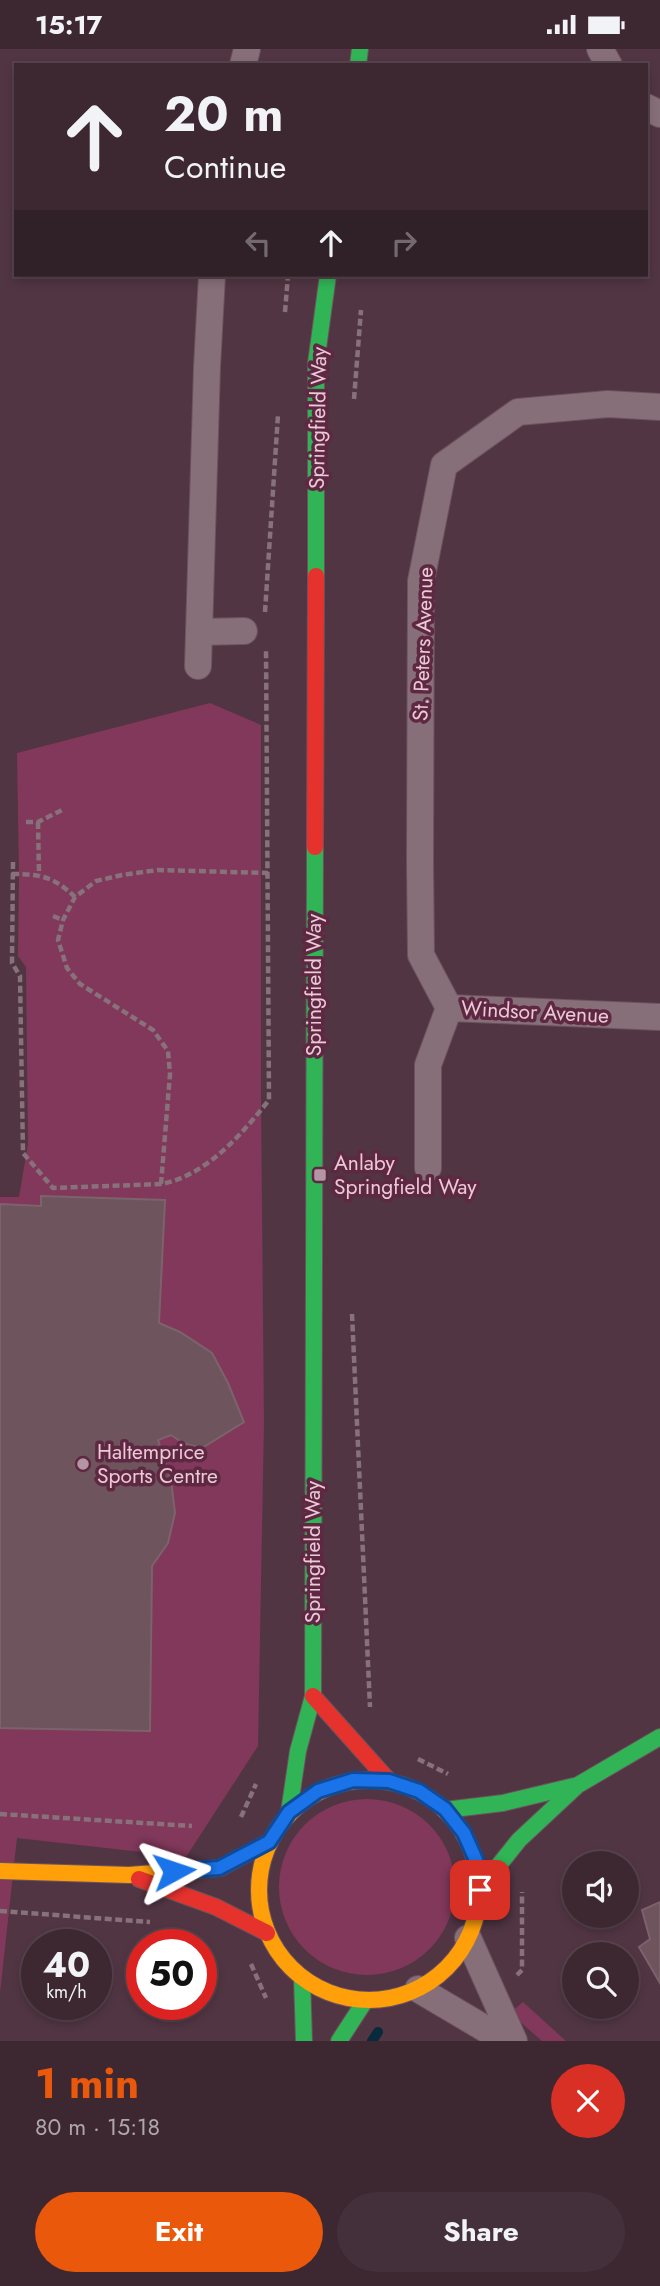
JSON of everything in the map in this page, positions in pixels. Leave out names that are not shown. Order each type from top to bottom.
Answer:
[{"type":"main road","name":"Springfield Way","points":[[289,1812],[298,1751],[313,1696],[316,363],[328,277]]},
{"type":"main road","points":[[313,1696],[389,1781]]},
{"type":"main road","points":[[480,1890],[519,1840],[578,1785],[660,1737]]},
{"type":"main road","points":[[353,1780],[389,1781],[419,1791],[445,1809],[464,1833],[476,1860],[480,1890],[477,1915],[468,1938],[447,1968],[418,1989],[392,1998],[365,2001],[332,1994],[302,1978],[281,1958],[267,1933],[259,1903],[260,1872],[269,1842],[289,1812],[318,1791],[353,1780]]},
{"type":"main road","points":[[445,1809],[503,1803],[578,1785]]},
{"type":"main road","points":[[0,1871],[129,1875],[219,1868],[269,1842]]},
{"type":"main road","points":[[129,1875],[216,1906],[267,1933]]},
{"type":"main road","points":[[302,1978],[304,2041]]},
{"type":"main road","points":[[339,2041],[365,2001]]},
{"type":"street","points":[[198,666],[212,277]]},
{"type":"street","name":"St. Peters Avenue","points":[[449,1008],[421,955],[420,862],[421,581],[444,465],[519,412],[608,404],[660,407]]},
{"type":"street","points":[[199,632],[258,630]]},
{"type":"street","name":"Windsor Avenue","points":[[428,1168],[428,1065],[449,1008],[660,1017]]},
{"type":"street","points":[[468,1938],[514,2041]]},
{"type":"street","points":[[418,1989],[506,2041]]},
{"type":"path","points":[[285,316],[288,277]]},
{"type":"path","points":[[13,862],[12,963],[20,976],[23,1153],[53,1188],[175,1182],[205,1164],[239,1137],[269,1100],[268,873],[258,630],[279,411]]},
{"type":"path","points":[[26,823],[38,822],[62,810]]},
{"type":"path","points":[[38,822],[40,874]]},
{"type":"path","points":[[161,1184],[170,1074],[167,1051],[153,1030],[80,984],[67,968],[58,940],[63,920],[75,897],[96,881],[146,871],[268,873]]},
{"type":"path","points":[[12,874],[40,874],[61,884],[75,897]]},
{"type":"path","points":[[53,916],[63,920]]},
{"type":"path","points":[[0,1814],[192,1826]]},
{"type":"path","points":[[0,1911],[155,1923]]},
{"type":"shaded area","points":[[210,703],[261,725],[264,1423],[258,1746],[186,1857],[17,1838],[0,1993],[0,1197],[19,1197],[28,1144],[26,967],[18,956],[17,753]]},
{"type":"shaded area","points":[[367,1799],[401,1806],[429,1825],[448,1853],[455,1887],[448,1921],[429,1949],[401,1968],[367,1975],[333,1968],[305,1949],[286,1921],[279,1887],[286,1853],[305,1825],[333,1806]]},
{"type":"shaded area","points":[[523,2002],[566,2041],[542,2041],[510,2013]]},
{"type":"building","name":"Haltemprice Sports Centre","points":[[41,1196],[165,1200],[159,1323],[180,1332],[212,1353],[244,1422],[202,1448],[183,1443],[171,1435],[158,1440],[171,1480],[175,1513],[168,1543],[152,1566],[150,1731],[0,1728],[0,1204],[41,1206]]},
{"type":"building","points":[[660,1902],[660,1983],[639,1947],[650,1939],[642,1910]]},
{"type":"waterway","points":[[372,2041],[378,2032]]},
{"type":"traffic: fast","points":[[358,63],[360,49]]},
{"type":"traffic: fast","points":[[316,576],[316,363],[328,277]]},
{"type":"traffic: fast","points":[[289,1812],[298,1751],[313,1696],[315,847]]},
{"type":"traffic: fast","points":[[479,1890],[519,1840],[578,1785],[660,1737]]},
{"type":"traffic: fast","points":[[445,1810],[503,1803],[574,1786]]},
{"type":"traffic: fast","points":[[302,1978],[304,2041]]},
{"type":"traffic: fast","points":[[339,2041],[365,2001]]},
{"type":"traffic: slow","points":[[369,1780],[411,1788],[447,1812],[471,1848],[479,1890],[471,1932],[447,1968],[411,1992],[369,2000],[327,1992],[291,1968],[267,1932],[259,1890],[267,1848],[291,1812],[327,1788],[369,1780]]},
{"type":"traffic: slow","points":[[0,1871],[129,1875],[220,1868],[269,1842]]},
{"type":"traffic: jam","points":[[315,847],[316,576]]},
{"type":"traffic: jam","points":[[313,1696],[389,1781]]},
{"type":"traffic: jam","points":[[139,1879],[216,1907],[267,1933]]},
{"type":"place","name":"Anlaby Springfield Way","points":[[320,1175]]},
{"type":"place","name":"Haltemprice Sports Centre","points":[[83,1464]]},
{"type":"route","points":[[174,1871],[219,1868],[269,1842],[289,1812],[318,1791],[353,1780],[389,1781],[419,1791],[445,1809],[464,1833],[476,1860],[480,1890]]}]
